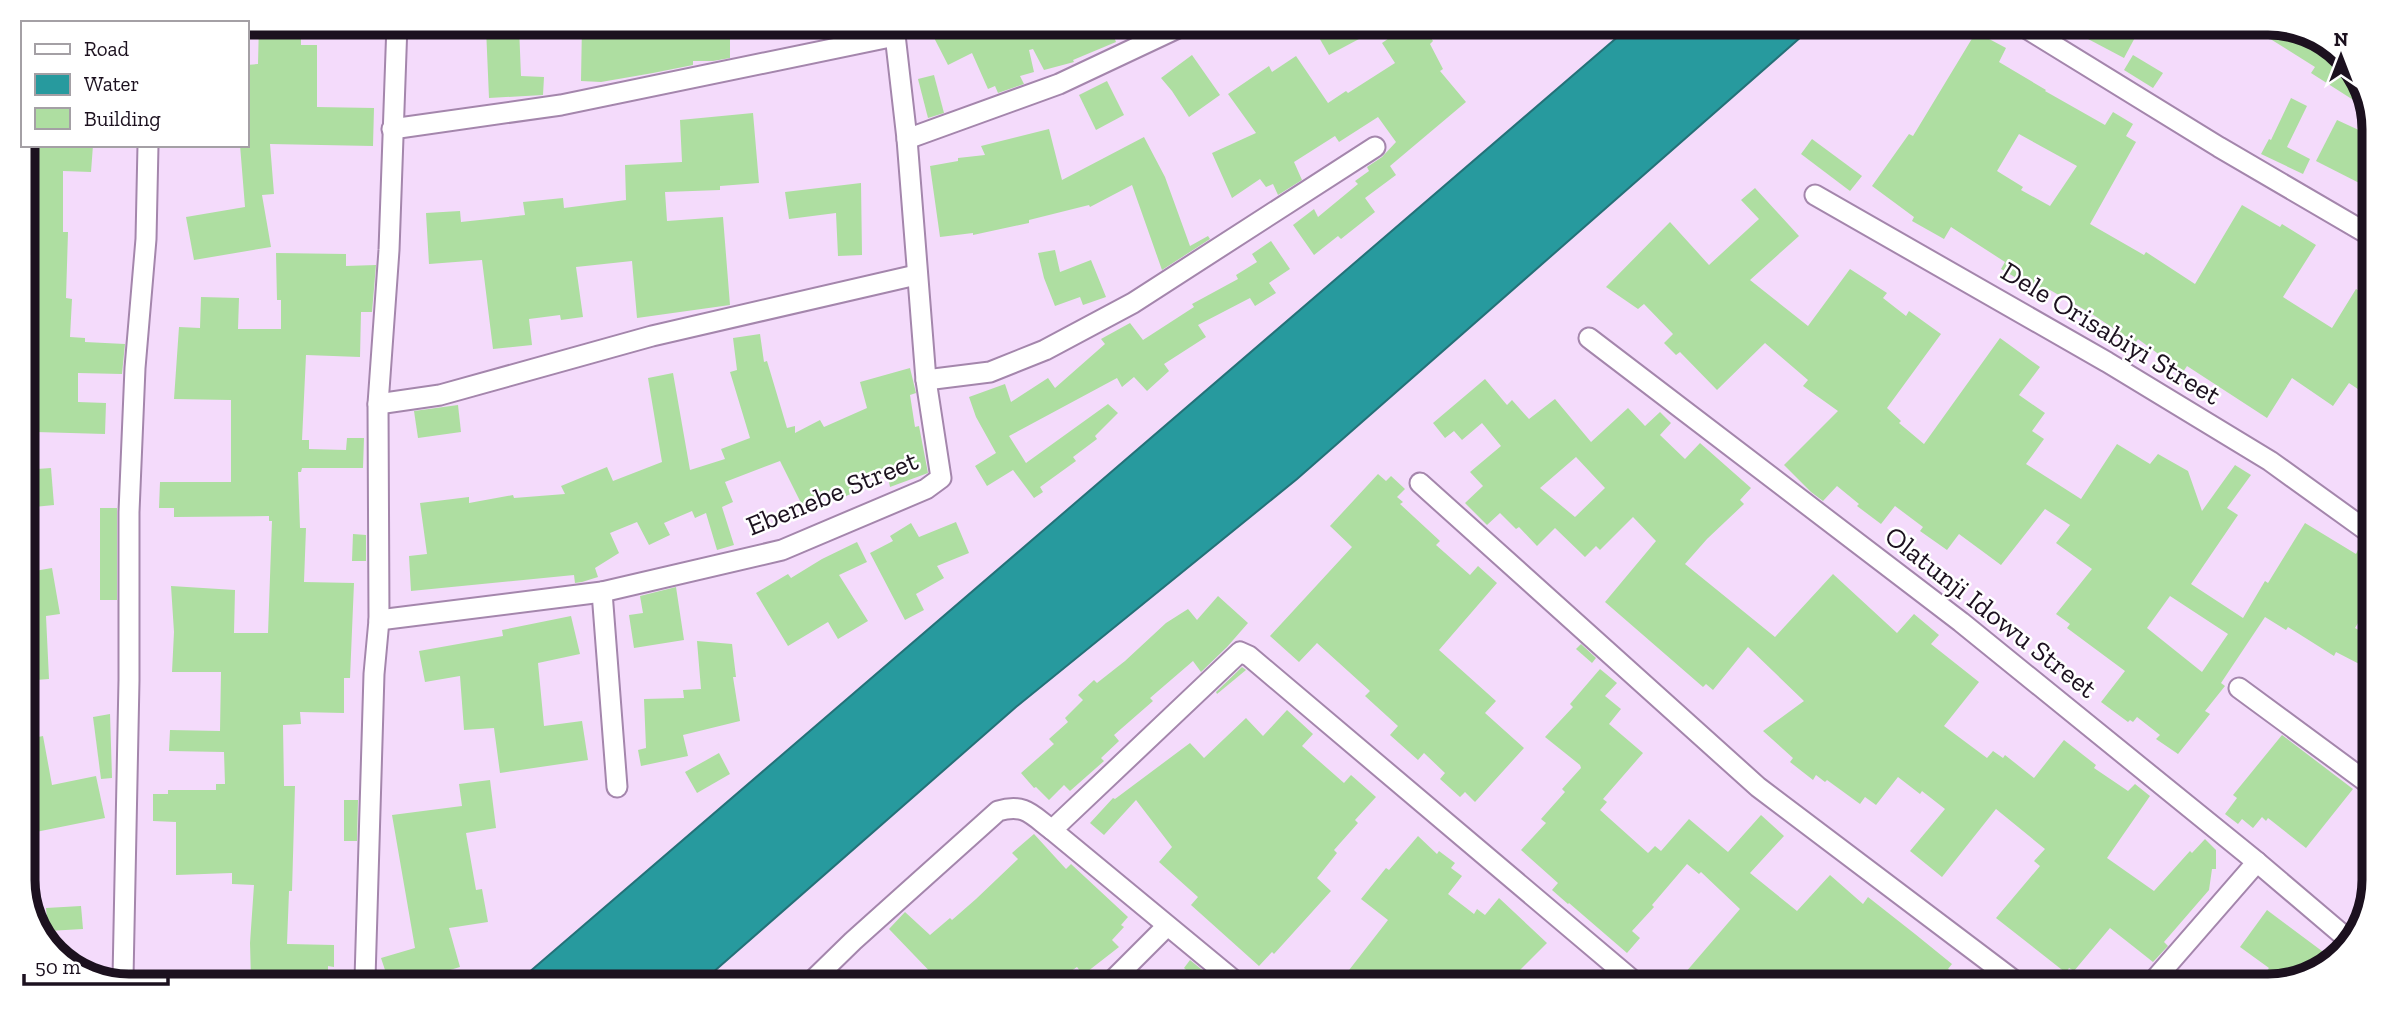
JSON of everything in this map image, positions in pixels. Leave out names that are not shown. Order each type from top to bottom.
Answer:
[{"type":"street","points":[[365,974],[374,674],[379,620],[378,404],[389,250],[396,35]]},
{"type":"street","points":[[392,129],[561,105],[876,35]]},
{"type":"street","name":"Ebenebe Street","points":[[379,620],[602,592],[782,550],[926,489],[941,478],[926,380],[907,139],[894,35]]},
{"type":"street","points":[[907,139],[1059,84],[1163,35]]},
{"type":"street","points":[[2037,35],[2219,147],[2362,231]]},
{"type":"street","points":[[123,973],[129,680],[129,512],[135,368],[145,252],[148,147]]},
{"type":"street","points":[[926,380],[990,372],[1045,350],[1133,303],[1375,147]]},
{"type":"street","name":"Dele Orisabiyi Street","points":[[1815,195],[2142,383],[2270,461],[2362,527]]},
{"type":"street","points":[[378,404],[440,395],[652,336],[916,275]]},
{"type":"street","name":"Olatunji Idowu Street","points":[[1589,338],[1961,622],[2344,936]]},
{"type":"street","points":[[1420,483],[1758,787],[2005,974]]},
{"type":"street","points":[[602,592],[617,787]]},
{"type":"street","points":[[1052,830],[1240,652],[1249,656],[1625,974]]},
{"type":"street","points":[[2239,688],[2362,779]]},
{"type":"street","points":[[819,974],[999,811],[1012,807],[1023,808],[1052,830],[1226,974]]},
{"type":"street","points":[[2159,974],[2257,862]]},
{"type":"street","points":[[1119,974],[1167,926]]},
{"type":"water","points":[[1620,35],[1803,35],[1297,479],[1016,707],[711,974],[527,974]]},
{"type":"building","points":[[259,35],[301,35],[301,45],[317,45],[317,107],[374,108],[373,146],[270,144],[274,194],[262,195],[271,247],[194,260],[186,217],[245,207],[240,147],[248,147],[248,65],[258,64]]},
{"type":"building","points":[[486,35],[519,35],[521,76],[544,77],[543,95],[489,98]]},
{"type":"building","points":[[582,35],[730,35],[730,58],[693,61],[693,65],[601,82],[581,81]]},
{"type":"building","points":[[933,35],[1113,35],[1116,42],[1073,60],[1074,62],[1044,70],[1033,49],[1029,50],[1034,72],[1020,76],[1024,84],[998,93],[995,86],[988,89],[972,53],[948,65]]},
{"type":"building","points":[[1318,35],[1357,35],[1359,39],[1329,55]]},
{"type":"building","points":[[1394,35],[1429,35],[1433,41],[1430,44],[1443,69],[1440,71],[1466,102],[1390,166],[1396,175],[1365,198],[1375,212],[1341,239],[1338,236],[1314,255],[1293,225],[1314,209],[1318,217],[1358,184],[1355,181],[1369,171],[1367,167],[1382,157],[1396,142],[1378,117],[1339,142],[1335,136],[1294,162],[1302,180],[1278,195],[1273,184],[1266,187],[1260,179],[1232,198],[1212,153],[1256,133],[1228,94],[1269,66],[1272,72],[1296,56],[1328,103],[1395,63],[1382,43]]},
{"type":"building","points":[[1974,35],[1982,35],[2006,48],[1999,62],[2045,91],[2105,125],[2113,112],[2133,124],[2126,136],[2136,142],[2090,224],[2144,255],[2146,252],[2195,284],[2242,205],[2280,227],[2282,224],[2316,245],[2283,297],[2332,328],[2356,289],[2362,293],[2362,392],[2349,383],[2333,406],[2292,378],[2267,418],[2187,366],[2183,372],[2138,339],[2135,343],[2050,290],[2047,296],[2001,269],[2005,262],[1951,227],[1944,239],[1912,221],[1914,217],[1872,186],[1909,134],[1913,136]],"holes":[[[2019,134],[2077,166],[2050,206],[2021,190],[2023,187],[1997,171]]]},
{"type":"building","points":[[2080,35],[2136,35],[2124,58]]},
{"type":"building","points":[[2264,35],[2304,42],[2325,54],[2343,72],[2358,103],[2311,73],[2315,67]]},
{"type":"building","points":[[1192,55],[1220,95],[1189,117],[1161,78]]},
{"type":"building","points":[[2133,55],[2163,73],[2153,88],[2124,70]]},
{"type":"building","points":[[934,75],[944,113],[928,118],[918,79]]},
{"type":"building","points":[[1107,81],[1124,115],[1096,130],[1079,95]]},
{"type":"building","points":[[2291,98],[2307,106],[2287,147],[2310,159],[2303,174],[2261,154],[2269,139],[2271,140]]},
{"type":"building","points":[[753,113],[759,183],[720,186],[720,190],[665,192],[667,221],[723,217],[730,305],[637,318],[632,261],[576,267],[583,317],[561,320],[560,315],[529,319],[532,345],[493,349],[482,260],[429,264],[426,213],[460,211],[461,222],[525,215],[523,202],[563,198],[564,208],[626,200],[625,165],[682,162],[680,120]]},
{"type":"building","points":[[2337,120],[2362,131],[2362,184],[2316,161]]},
{"type":"building","points":[[1049,129],[1062,180],[1144,137],[1165,177],[1190,246],[1208,236],[1210,239],[1162,270],[1132,185],[1090,207],[1089,205],[1029,220],[1029,223],[973,235],[940,237],[930,166],[958,161],[958,158],[985,155],[981,146]]},
{"type":"building","points":[[1812,139],[1862,176],[1850,191],[1801,154]]},
{"type":"building","points":[[35,147],[93,147],[91,172],[63,171],[63,232],[68,232],[66,298],[72,299],[70,337],[85,338],[85,342],[125,344],[122,374],[78,373],[78,402],[106,403],[105,434],[36,432],[38,386],[35,386]]},
{"type":"building","points":[[861,183],[862,255],[838,256],[836,213],[789,219],[785,192]]},
{"type":"building","points":[[1755,188],[1799,236],[1750,280],[1808,326],[1850,269],[1887,293],[1883,298],[1906,316],[1909,311],[1941,334],[1887,408],[1901,421],[1899,423],[1924,444],[2000,338],[2040,367],[2019,395],[2045,413],[2032,431],[2044,439],[2026,464],[2081,499],[2117,444],[2150,464],[2158,454],[2188,471],[2202,511],[2235,465],[2251,475],[2227,508],[2238,515],[2191,584],[2243,618],[2305,523],[2356,554],[2358,550],[2362,553],[2362,616],[2355,628],[2362,632],[2362,665],[2336,652],[2334,656],[2288,627],[2286,630],[2265,617],[2221,683],[2225,686],[2205,711],[2210,714],[2178,754],[2156,739],[2160,735],[2137,717],[2133,722],[2128,722],[2101,702],[2125,671],[2067,628],[2070,624],[2056,614],[2092,569],[2056,543],[2070,525],[2045,509],[2001,565],[1959,534],[1947,550],[1920,531],[1923,527],[1895,506],[1881,524],[1837,486],[1823,501],[1784,465],[1838,411],[1803,386],[1808,380],[1765,343],[1717,390],[1680,352],[1676,355],[1664,343],[1673,334],[1644,304],[1638,309],[1606,287],[1670,222],[1709,265],[1759,219],[1741,200]],"holes":[[[2170,596],[2228,634],[2202,672],[2147,628]]]},
{"type":"building","points":[[1271,241],[1290,269],[1269,283],[1276,293],[1255,306],[1250,298],[1198,325],[1206,337],[1164,364],[1169,371],[1147,391],[1134,377],[1122,387],[1117,378],[1009,436],[1026,463],[1108,404],[1118,413],[1095,436],[1097,439],[1073,457],[1076,461],[1040,487],[1043,492],[1034,498],[1013,470],[987,486],[975,466],[996,453],[976,417],[969,397],[1005,384],[1011,402],[1048,378],[1055,388],[1105,344],[1101,339],[1130,323],[1143,340],[1194,307],[1192,304],[1238,279],[1236,275],[1257,262],[1252,254]]},
{"type":"building","points":[[1055,250],[1060,272],[1091,260],[1106,297],[1083,305],[1080,297],[1055,306],[1038,253]]},
{"type":"building","points":[[276,253],[346,254],[346,266],[376,265],[372,312],[361,312],[360,357],[306,355],[302,440],[309,440],[309,449],[346,450],[347,438],[364,438],[363,468],[302,468],[301,472],[298,472],[300,528],[306,528],[304,582],[354,583],[350,678],[344,678],[344,713],[300,712],[301,724],[283,725],[284,786],[295,786],[292,891],[289,891],[287,944],[334,945],[334,967],[328,966],[328,974],[251,974],[254,885],[232,884],[232,873],[176,875],[176,822],[153,821],[153,794],[168,794],[168,790],[216,790],[216,784],[225,784],[224,752],[169,751],[170,730],[220,731],[221,672],[172,672],[174,632],[171,586],[235,590],[234,633],[268,633],[272,521],[269,521],[269,516],[174,517],[174,508],[159,508],[160,482],[231,482],[231,400],[174,399],[179,327],[200,328],[201,297],[239,298],[238,329],[281,329],[281,300],[277,300]]},
{"type":"building","points":[[760,334],[764,362],[767,361],[787,428],[795,426],[795,433],[820,420],[824,427],[867,408],[860,382],[910,368],[916,393],[910,395],[915,427],[919,426],[928,473],[890,487],[886,467],[850,482],[855,492],[835,501],[830,491],[805,511],[780,461],[725,482],[733,502],[722,507],[734,545],[717,550],[706,513],[695,518],[692,511],[664,523],[670,535],[649,545],[637,522],[610,533],[619,553],[595,568],[598,577],[582,582],[575,583],[574,575],[411,591],[409,556],[427,554],[420,503],[469,497],[469,503],[513,495],[514,498],[565,494],[561,486],[607,467],[613,481],[662,462],[648,378],[673,373],[690,470],[725,459],[721,449],[750,438],[730,372],[737,370],[733,338]]},
{"type":"building","points":[[1485,379],[1507,405],[1512,400],[1529,419],[1555,399],[1591,442],[1628,408],[1645,426],[1660,412],[1671,423],[1660,435],[1685,459],[1700,443],[1751,488],[1740,500],[1744,504],[1685,564],[1775,637],[1833,574],[1897,633],[1914,614],[1939,635],[1931,644],[1979,682],[1944,726],[1987,758],[1993,751],[2003,758],[2005,755],[2034,778],[2064,740],[2096,765],[2094,768],[2128,791],[2135,784],[2150,796],[2107,858],[2154,891],[2190,851],[2192,853],[2205,839],[2216,850],[2216,869],[2212,869],[2209,890],[2164,942],[2168,946],[2153,962],[2110,928],[2074,971],[2069,968],[2066,973],[1996,918],[2040,866],[2034,861],[2045,849],[1996,809],[1942,877],[1910,851],[1945,809],[1898,777],[1876,805],[1865,797],[1860,804],[1827,780],[1825,782],[1816,775],[1813,780],[1790,762],[1793,758],[1763,731],[1804,701],[1748,647],[1713,690],[1706,684],[1703,687],[1605,602],[1656,541],[1633,517],[1600,550],[1596,546],[1585,557],[1555,528],[1537,546],[1519,527],[1516,529],[1500,513],[1487,525],[1465,503],[1483,486],[1470,472],[1501,446],[1482,423],[1462,440],[1454,431],[1445,438],[1433,423]],"holes":[[[1576,457],[1605,488],[1575,517],[1540,488]]]},
{"type":"building","points":[[458,405],[461,432],[418,438],[414,411]]},
{"type":"building","points":[[51,468],[54,505],[35,507],[35,469]]},
{"type":"building","points":[[1378,474],[1386,481],[1391,476],[1405,489],[1397,497],[1403,502],[1400,504],[1440,541],[1436,545],[1470,575],[1478,566],[1497,583],[1439,650],[1496,701],[1485,713],[1524,748],[1475,802],[1465,792],[1460,797],[1440,779],[1445,773],[1424,753],[1418,760],[1390,735],[1398,726],[1365,696],[1370,691],[1317,643],[1299,662],[1270,636],[1352,547],[1330,526]]},
{"type":"building","points":[[100,508],[117,508],[117,600],[100,600]]},
{"type":"building","points":[[956,522],[969,553],[937,566],[944,578],[916,594],[924,610],[905,620],[870,553],[893,541],[890,536],[911,523],[919,537]]},
{"type":"building","points":[[353,534],[366,535],[366,561],[352,561]]},
{"type":"building","points":[[857,542],[867,562],[839,575],[868,621],[838,639],[828,622],[788,646],[756,593],[788,574],[791,578]]},
{"type":"building","points":[[52,568],[60,614],[46,616],[49,679],[35,680],[35,571]]},
{"type":"building","points":[[676,587],[684,640],[634,648],[629,615],[643,613],[640,596]]},
{"type":"building","points":[[1218,596],[1248,623],[1227,647],[1201,672],[1193,661],[1150,698],[1153,701],[1114,735],[1119,741],[1101,758],[1104,761],[1070,791],[1064,785],[1049,800],[1034,788],[1021,773],[1054,744],[1049,739],[1068,722],[1065,718],[1083,700],[1078,695],[1094,680],[1097,683],[1125,661],[1166,623],[1188,609],[1197,620]]},
{"type":"building","points":[[571,616],[580,654],[538,663],[544,726],[582,721],[588,760],[500,773],[494,728],[464,730],[460,676],[425,682],[419,651],[503,636],[502,630]]},
{"type":"building","points":[[697,641],[732,644],[736,677],[733,677],[740,721],[683,735],[688,756],[641,766],[638,750],[646,748],[644,699],[684,698],[683,690],[701,689]]},
{"type":"building","points":[[1581,644],[1596,658],[1592,663],[1576,649]]},
{"type":"building","points":[[1242,667],[1246,670],[1217,694],[1216,692]]},
{"type":"building","points":[[1600,669],[1617,683],[1605,696],[1621,709],[1609,724],[1643,753],[1603,799],[1607,802],[1600,810],[1648,853],[1655,846],[1661,851],[1689,819],[1728,852],[1761,815],[1784,836],[1750,873],[1797,911],[1830,875],[1863,904],[1868,897],[1915,934],[1952,964],[1948,969],[1955,974],[1686,974],[1740,909],[1701,872],[1699,874],[1687,864],[1632,931],[1640,938],[1627,953],[1552,890],[1558,883],[1521,850],[1546,823],[1541,819],[1565,792],[1562,789],[1581,768],[1545,737],[1573,707],[1570,704]]},
{"type":"building","points":[[1287,710],[1313,734],[1302,746],[1344,783],[1351,775],[1376,797],[1355,820],[1358,823],[1334,850],[1337,853],[1317,878],[1331,891],[1274,954],[1272,952],[1259,966],[1191,905],[1198,897],[1159,862],[1172,847],[1136,800],[1104,835],[1090,823],[1113,798],[1190,743],[1204,758],[1246,718],[1263,736]]},
{"type":"building","points":[[110,714],[112,778],[101,779],[93,717]]},
{"type":"building","points":[[2282,735],[2353,789],[2306,848],[2268,818],[2266,821],[2262,817],[2253,828],[2242,819],[2238,824],[2225,814],[2237,798],[2233,795]]},
{"type":"building","points":[[43,736],[52,785],[96,776],[105,818],[35,832],[35,738]]},
{"type":"building","points":[[719,753],[730,774],[697,793],[685,772]]},
{"type":"building","points":[[490,780],[496,828],[466,833],[476,890],[482,889],[488,922],[449,928],[460,967],[436,974],[386,974],[381,958],[415,948],[392,815],[462,806],[459,784]]},
{"type":"building","points":[[344,800],[358,800],[357,841],[344,841]]},
{"type":"building","points":[[1034,834],[1066,869],[1071,864],[1128,917],[1121,925],[1124,927],[1112,940],[1119,947],[1084,974],[1077,967],[1067,974],[932,974],[889,929],[905,912],[930,935],[950,918],[952,920],[1018,859],[1012,853]]},
{"type":"building","points":[[1418,836],[1437,854],[1439,851],[1455,863],[1451,868],[1462,876],[1448,894],[1474,914],[1477,909],[1485,915],[1499,898],[1547,943],[1516,974],[1346,974],[1388,920],[1361,899],[1386,868],[1389,870]]},
{"type":"building","points":[[81,906],[83,929],[50,931],[46,908]]},
{"type":"building","points":[[2267,910],[2325,953],[2298,969],[2264,974],[2269,968],[2240,947]]},
{"type":"building","points":[[1190,960],[1207,974],[1191,974],[1184,968]]}]
